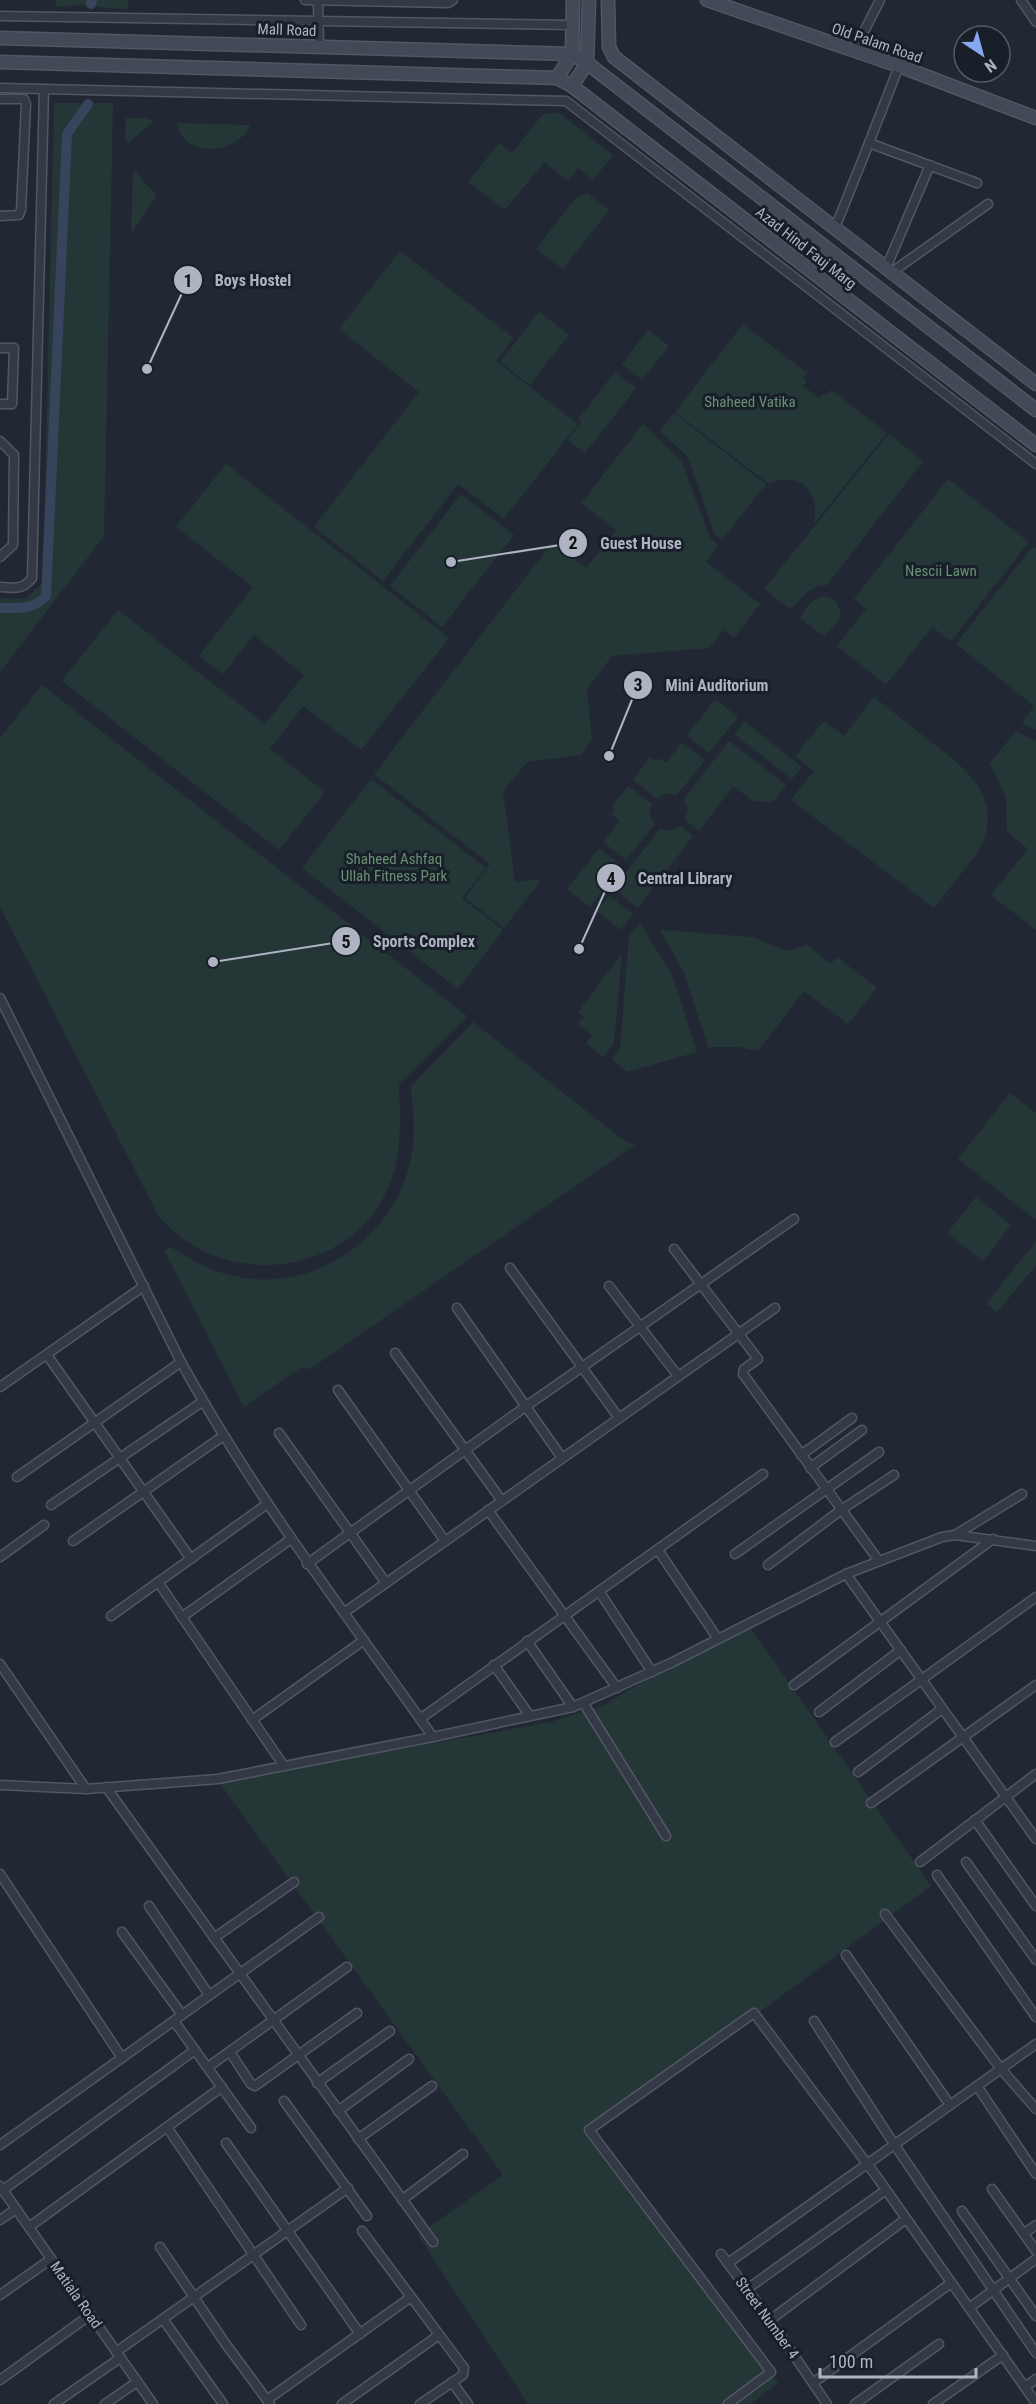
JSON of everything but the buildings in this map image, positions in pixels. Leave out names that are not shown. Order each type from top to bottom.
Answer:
[{"type":"main road","points":[[0,62],[557,78],[572,54],[573,0]]},
{"type":"main road","points":[[572,86],[587,63],[589,0]]},
{"type":"main road","points":[[608,0],[609,47],[614,57],[889,270],[1033,377]]},
{"type":"main road","name":"Old Palam Road","points":[[707,0],[1035,115]]},
{"type":"main road","name":"Mall Road","points":[[0,38],[572,54]]},
{"type":"main road","name":"Azad Hind Fauj Marg","points":[[572,54],[587,63],[1036,410]]},
{"type":"main road","name":"Azad Hind Fauj Marg","points":[[557,78],[572,86],[1036,445]]},
{"type":"street","points":[[307,0],[448,3],[453,0]]},
{"type":"street","points":[[855,51],[880,0]]},
{"type":"street","points":[[1021,0],[1036,22]]},
{"type":"street","points":[[318,1],[319,46]]},
{"type":"street","points":[[0,16],[573,25]]},
{"type":"street","points":[[835,228],[899,66]]},
{"type":"street","points":[[0,88],[566,102],[1036,464]]},
{"type":"street","points":[[0,587],[20,588],[27,585],[32,578],[44,89]]},
{"type":"street","points":[[0,99],[20,98],[24,99],[26,104],[21,210],[14,216],[0,216]]},
{"type":"street","points":[[868,143],[977,183]]},
{"type":"street","points":[[889,270],[930,165]]},
{"type":"street","points":[[889,270],[988,204]]},
{"type":"street","points":[[0,348],[14,348],[12,404],[0,404]]},
{"type":"street","points":[[0,441],[14,455],[13,545],[0,557]]},
{"type":"street","points":[[0,998],[202,1402],[307,1564],[345,1612],[433,1737]]},
{"type":"street","points":[[307,1564],[525,1407],[794,1219]]},
{"type":"street","points":[[674,1249],[758,1359],[744,1370],[744,1374],[879,1561]]},
{"type":"street","points":[[510,1268],[619,1418]]},
{"type":"street","points":[[0,1388],[144,1286]]},
{"type":"street","points":[[609,1286],[678,1376]]},
{"type":"street","points":[[457,1308],[562,1458]]},
{"type":"street","points":[[345,1612],[775,1308]]},
{"type":"street","points":[[395,1353],[502,1501]]},
{"type":"street","points":[[47,1355],[191,1559]]},
{"type":"street","points":[[17,1477],[181,1362]]},
{"type":"street","points":[[338,1390],[445,1541]]},
{"type":"street","points":[[51,1505],[202,1402]]},
{"type":"street","points":[[801,1455],[852,1418]]},
{"type":"street","points":[[810,1468],[862,1430]]},
{"type":"street","points":[[279,1433],[386,1582]]},
{"type":"street","points":[[73,1540],[223,1436]]},
{"type":"street","points":[[735,1554],[879,1452]]},
{"type":"street","points":[[420,1719],[764,1474]]},
{"type":"street","points":[[768,1565],[841,1510],[894,1475]]},
{"type":"street","points":[[0,1785],[86,1789],[218,1779],[433,1737],[584,1704],[846,1574],[955,1535],[1022,1494]]},
{"type":"street","points":[[111,1616],[267,1504]]},
{"type":"street","points":[[488,1510],[617,1688]]},
{"type":"street","points":[[0,1557],[44,1525]]},
{"type":"street","points":[[955,1535],[1036,1546]]},
{"type":"street","points":[[182,1617],[291,1539]]},
{"type":"street","points":[[794,1685],[993,1539]]},
{"type":"street","points":[[658,1550],[718,1639]]},
{"type":"street","points":[[846,1574],[1036,1839]]},
{"type":"street","points":[[158,1582],[284,1766]]},
{"type":"street","points":[[599,1591],[652,1672]]},
{"type":"street","points":[[835,1742],[1036,1597]]},
{"type":"street","points":[[252,1720],[364,1640]]},
{"type":"street","points":[[527,1641],[573,1707]]},
{"type":"street","points":[[819,1712],[901,1650]]},
{"type":"street","points":[[0,1664],[86,1789]]},
{"type":"street","points":[[494,1665],[530,1716]]},
{"type":"street","points":[[871,1803],[1036,1685]]},
{"type":"street","points":[[584,1704],[666,1836]]},
{"type":"street","points":[[858,1772],[942,1709]]},
{"type":"street","points":[[920,1862],[1036,1774]]},
{"type":"street","points":[[106,1787],[433,2242]]},
{"type":"street","points":[[975,1820],[1036,1906]]},
{"type":"street","points":[[966,1862],[1036,1960]]},
{"type":"street","points":[[0,1874],[122,2058]]},
{"type":"street","points":[[936,1875],[1036,2018]]},
{"type":"street","points":[[214,1938],[294,1882]]},
{"type":"street","points":[[149,1906],[209,1995]]},
{"type":"street","points":[[885,1914],[1001,2069],[1036,2109]]},
{"type":"street","points":[[0,2145],[319,1917]]},
{"type":"street","points":[[122,1932],[178,2018],[195,2050],[250,2128]]},
{"type":"street","points":[[846,1955],[950,2105]]},
{"type":"street","points":[[208,2067],[347,1967]]},
{"type":"street","points":[[230,2052],[251,2084],[255,2086],[357,2013]]},
{"type":"street","points":[[728,2404],[771,2372],[589,2130],[754,2013],[867,2163],[1036,2403]]},
{"type":"street","points":[[814,2021],[894,2144],[1036,2353]]},
{"type":"street","points":[[317,2083],[390,2031]]},
{"type":"street","points":[[728,2263],[1036,2044]]},
{"type":"street","points":[[1,2188],[195,2050]]},
{"type":"street","points":[[338,2111],[409,2059]]},
{"type":"street","points":[[358,2139],[432,2085]]},
{"type":"street","points":[[977,2086],[1036,2174]]},
{"type":"street","points":[[28,2227],[222,2087]]},
{"type":"street","points":[[284,2101],[367,2216]]},
{"type":"street","points":[[167,2127],[301,2325]]},
{"type":"street","points":[[226,2143],[360,2334]]},
{"type":"street","points":[[402,2200],[463,2154]]},
{"type":"street","name":"Matiala Road","points":[[1,2188],[153,2404]]},
{"type":"street","points":[[54,2404],[163,2319],[348,2188]]},
{"type":"street","points":[[992,2189],[1036,2251]]},
{"type":"street","points":[[747,2289],[886,2190]]},
{"type":"street","points":[[0,2220],[16,2209]]},
{"type":"street","points":[[962,2211],[1036,2316]]},
{"type":"street","points":[[770,2320],[906,2219]]},
{"type":"street","points":[[1024,2234],[1036,2225]]},
{"type":"street","points":[[362,2231],[462,2365],[463,2375],[420,2404]]},
{"type":"street","points":[[160,2247],[269,2402],[411,2297]]},
{"type":"street","name":"Street Number 4","points":[[721,2253],[813,2382],[823,2403]]},
{"type":"street","points":[[0,2295],[51,2259]]},
{"type":"street","points":[[969,2308],[1036,2259]]},
{"type":"street","points":[[813,2382],[951,2283]]},
{"type":"street","points":[[0,2380],[90,2315]]},
{"type":"street","points":[[163,2319],[223,2404]]},
{"type":"street","points":[[342,2404],[439,2335]]},
{"type":"street","points":[[855,2404],[939,2344]]},
{"type":"street","points":[[933,2404],[1003,2355]]},
{"type":"street","points":[[1025,2387],[1036,2379]]},
{"type":"street","points":[[105,2404],[137,2382]]},
{"type":"street","points":[[452,2382],[468,2404]]},
{"type":"green space","points":[[56,0],[128,0],[128,10],[81,5],[55,7]]},
{"type":"green space","points":[[54,103],[113,103],[104,536],[0,672],[0,598],[25,599],[43,583]]},
{"type":"green space","points":[[559,113],[613,155],[593,180],[578,168],[568,181],[544,162],[505,210],[468,182],[499,143],[512,153],[543,114]]},
{"type":"green space","points":[[126,118],[148,118],[153,122],[128,143],[125,139]]},
{"type":"green space","points":[[179,123],[250,126],[234,142],[212,149],[200,148],[190,143],[182,136],[177,125]]},
{"type":"green space","points":[[133,169],[156,195],[131,235]]},
{"type":"green space","points":[[587,193],[609,210],[563,269],[536,249],[575,199]]},
{"type":"green space","points":[[400,251],[514,338],[496,361],[578,424],[504,519],[458,484],[383,581],[314,527],[419,392],[339,329]]},
{"type":"green space","points":[[539,312],[569,335],[530,385],[500,362]]},
{"type":"green space","name":"Shaheed Vatika","points":[[743,324],[807,373],[803,378],[807,381],[803,386],[819,398],[824,393],[827,395],[831,390],[887,433],[814,524],[814,503],[806,487],[791,480],[780,480],[769,484],[675,412]]},
{"type":"green space","points":[[648,330],[669,346],[642,380],[622,364]]},
{"type":"green space","points":[[615,372],[636,388],[585,453],[568,440],[581,422],[578,419]]},
{"type":"green space","points":[[674,413],[767,485],[722,540],[714,533],[688,457],[660,431]]},
{"type":"green space","points":[[643,424],[682,462],[710,538],[718,546],[706,562],[760,604],[734,638],[723,630],[709,648],[612,656],[587,689],[592,740],[581,755],[527,762],[503,792],[515,882],[542,879],[504,928],[465,898],[490,864],[374,774],[552,543],[586,568],[616,530],[581,503]]},
{"type":"green space","points":[[889,434],[923,461],[827,585],[811,590],[793,607],[788,608],[764,589]]},
{"type":"green space","points":[[226,464],[449,638],[361,750],[303,706],[270,749],[325,792],[279,850],[62,681],[118,610],[265,724],[304,675],[254,635],[223,674],[199,656],[253,587],[176,527]]},
{"type":"green space","name":"Nescii Lawn","points":[[948,479],[1029,542],[951,641],[932,627],[886,685],[837,646],[866,609],[854,599]]},
{"type":"green space","points":[[461,494],[514,535],[442,627],[390,586]]},
{"type":"green space","points":[[1033,546],[1036,548],[1036,730],[1022,723],[1034,706],[956,644]]},
{"type":"green space","points":[[822,596],[834,599],[841,611],[837,623],[824,636],[800,617],[811,602]]},
{"type":"green space","points":[[42,685],[467,1016],[399,1084],[400,1137],[396,1162],[388,1188],[369,1218],[344,1241],[314,1257],[281,1264],[247,1264],[214,1256],[184,1239],[158,1215],[0,907],[0,738]]},
{"type":"green space","points":[[874,697],[957,763],[979,788],[985,801],[988,816],[986,833],[978,852],[934,908],[791,800],[814,771],[795,756],[824,721],[844,736]]},
{"type":"green space","points":[[715,699],[738,717],[709,753],[687,736]]},
{"type":"green space","points":[[744,721],[802,767],[792,779],[734,734]]},
{"type":"green space","points":[[1016,731],[1036,741],[1036,930],[991,895],[1028,849],[1007,832],[1006,797],[990,763]]},
{"type":"green space","points":[[729,741],[786,785],[773,802],[753,801],[733,786],[699,831],[685,820],[688,808],[683,800]]},
{"type":"green space","points":[[682,742],[705,760],[677,795],[666,793],[657,799],[633,780],[650,757],[655,761],[659,758],[666,763]]},
{"type":"green space","name":"Shaheed Ashfaq Ullah Fitness Park","points":[[371,779],[486,868],[462,898],[503,930],[458,989],[302,868]]},
{"type":"green space","points":[[628,786],[652,804],[649,815],[655,824],[626,860],[603,842],[620,821],[612,814],[615,809],[612,806]]},
{"type":"green space","points":[[680,826],[693,836],[638,908],[613,889],[660,829],[670,831]]},
{"type":"green space","points":[[599,848],[622,866],[590,907],[567,889]]},
{"type":"green space","points":[[609,896],[633,914],[621,930],[597,911]]},
{"type":"green space","points":[[640,923],[673,977],[697,1052],[627,1072],[612,1059],[620,1049],[629,936]]},
{"type":"green space","points":[[660,930],[752,937],[788,951],[807,945],[831,964],[837,957],[877,988],[848,1024],[804,991],[758,1051],[739,1047],[708,1047],[684,972]]},
{"type":"green space","points":[[622,953],[614,1044],[603,1057],[586,1043],[592,1035],[578,1024],[584,1017],[578,1012]]},
{"type":"green space","points":[[473,1022],[622,1139],[635,1145],[310,1369],[300,1368],[244,1407],[164,1250],[171,1247],[211,1269],[244,1278],[276,1279],[307,1273],[336,1260],[362,1242],[384,1218],[400,1190],[411,1159],[414,1132],[411,1086]]},
{"type":"green space","points":[[1010,1093],[1036,1113],[1036,1220],[958,1159]]},
{"type":"green space","points":[[976,1197],[1011,1225],[983,1261],[947,1233]]},
{"type":"green space","points":[[1036,1241],[1036,1265],[997,1312],[986,1304]]},
{"type":"green space","points":[[745,1620],[931,1886],[592,2135],[778,2383],[750,2404],[528,2404],[418,2235],[503,2175],[219,1782],[551,1722],[606,1704]]},
{"type":"waterway","points":[[91,4],[92,0]]},
{"type":"waterway","points":[[0,608],[31,606],[46,596],[67,134],[88,104]]},
{"type":"place","name":"Boys Hostel","points":[[147,369]]},
{"type":"place","name":"Guest House","points":[[451,562]]},
{"type":"place","name":"Mini Auditorium","points":[[609,756]]},
{"type":"place","name":"Central Library","points":[[579,949]]},
{"type":"place","name":"Sports Complex","points":[[213,962]]}]
